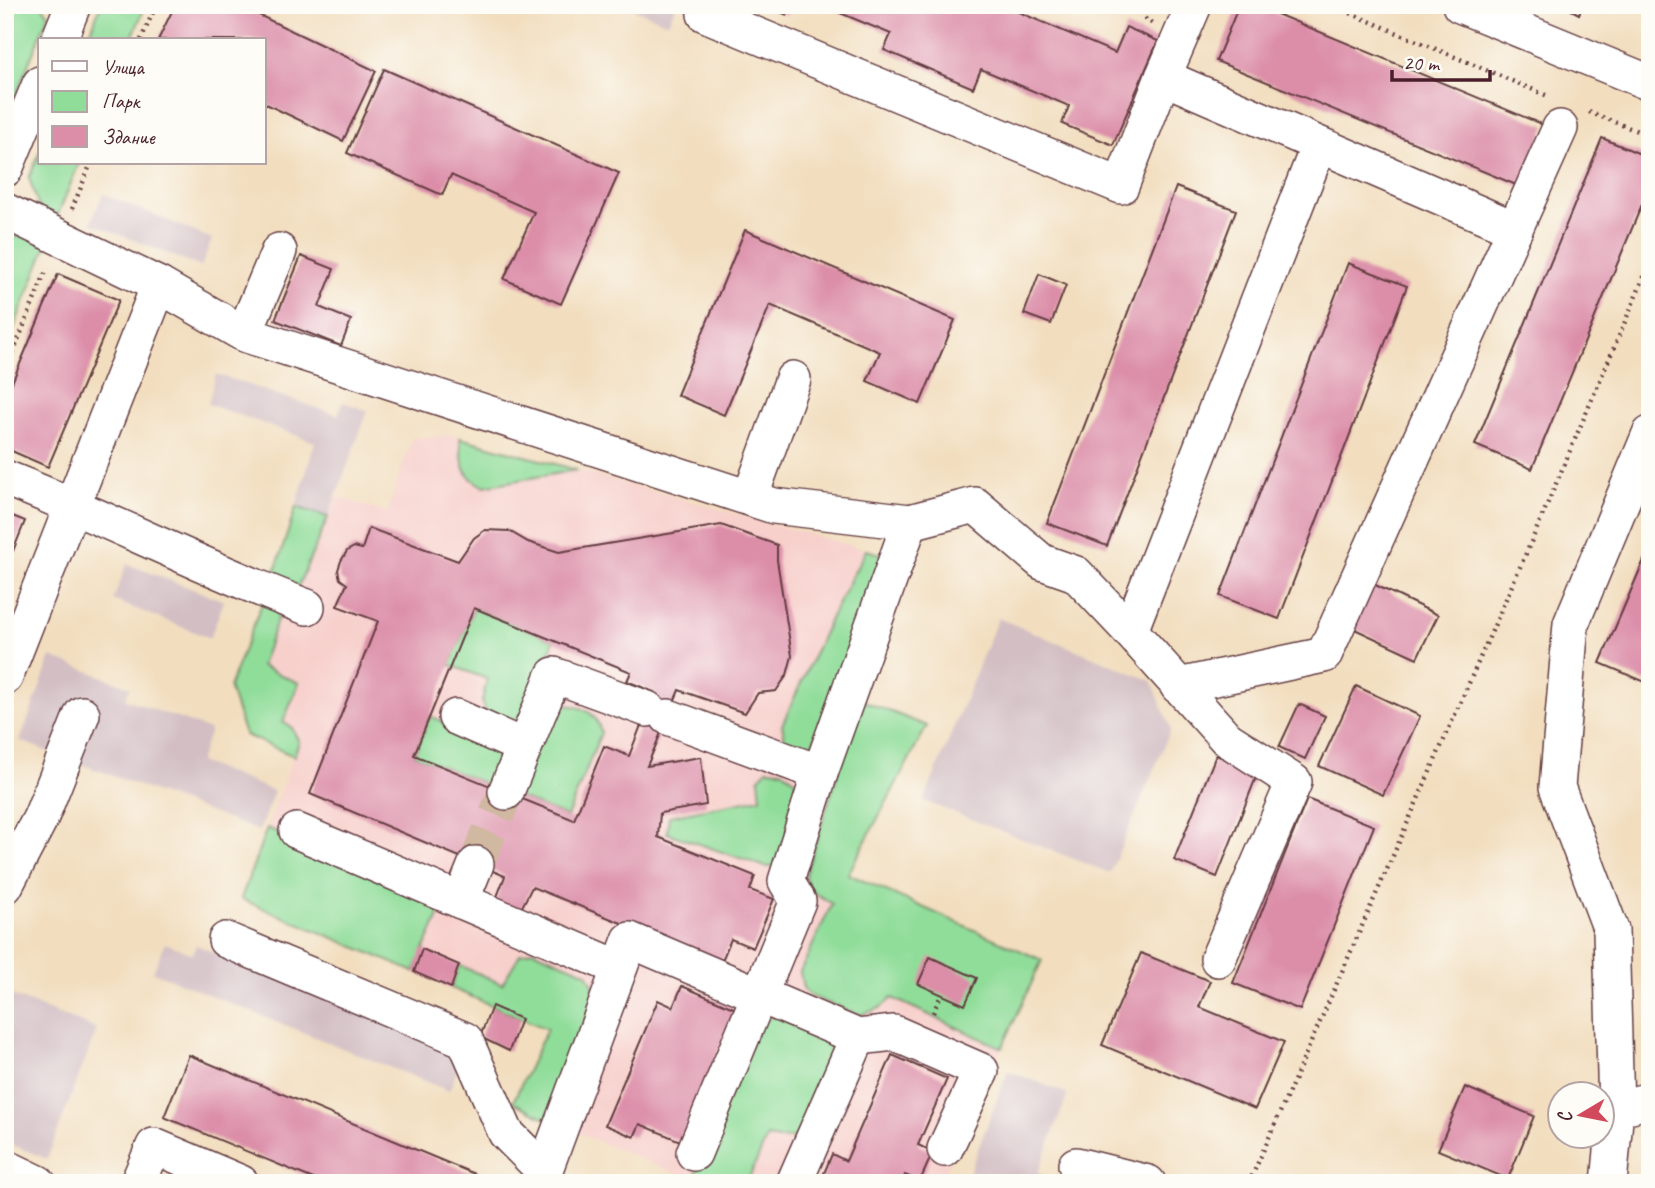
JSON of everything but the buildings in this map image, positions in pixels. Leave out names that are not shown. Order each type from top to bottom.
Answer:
[{"type":"street","points":[[60,38],[73,5]]},
{"type":"street","points":[[708,5],[705,14],[1121,186],[1194,5]]},
{"type":"street","points":[[1460,5],[1650,83]]},
{"type":"street","points":[[1163,78],[1515,229]]},
{"type":"street","points":[[5,169],[38,89]]},
{"type":"street","points":[[1178,685],[1324,655],[1565,112]]},
{"type":"street","points":[[1130,631],[1319,145]]},
{"type":"street","points":[[5,211],[159,285],[244,334],[774,506],[910,522],[975,505],[1042,562],[1076,574],[1227,739],[1294,782],[1218,959]]},
{"type":"street","points":[[244,334],[279,251]]},
{"type":"street","points":[[5,677],[159,285]]},
{"type":"street","points":[[750,498],[793,379]]},
{"type":"street","points":[[1615,1080],[1611,930],[1557,787],[1571,624],[1650,434]]},
{"type":"street","points":[[5,478],[307,607]]},
{"type":"street","points":[[694,1153],[798,901],[786,881],[820,773],[910,522]]},
{"type":"street","points":[[506,792],[554,675],[820,773]]},
{"type":"street","points":[[5,886],[41,817],[82,714]]},
{"type":"street","points":[[456,717],[524,747]]},
{"type":"street","points":[[297,831],[619,968]]},
{"type":"street","points":[[461,901],[477,864]]},
{"type":"street","points":[[226,940],[465,1040],[506,1133],[542,1178]]},
{"type":"street","points":[[542,1178],[630,940],[858,1037],[894,1033],[981,1071],[945,1149]]},
{"type":"street","points":[[794,1183],[858,1037]]},
{"type":"street","points":[[1616,1109],[1650,1100]]},
{"type":"street","points":[[138,1183],[154,1146],[241,1183]]},
{"type":"street","points":[[1609,1183],[1612,1150]]},
{"type":"street","points":[[1076,1165],[1148,1183]]},
{"type":"street","points":[[5,1167],[38,1183]]},
{"type":"path","points":[[142,38],[156,5]]},
{"type":"path","points":[[1331,5],[1565,112],[1650,136]]},
{"type":"path","points":[[1249,1183],[1535,533],[1650,262]]},
{"type":"shaded area","points":[[624,5],[676,5],[668,23]]},
{"type":"shaded area","points":[[103,194],[212,239],[201,267],[91,223]]},
{"type":"shaded area","points":[[216,374],[338,415],[343,402],[368,411],[328,517],[296,507],[315,442],[208,404]]},
{"type":"shaded area","points":[[450,435],[915,563],[861,700],[927,726],[848,874],[1042,960],[941,1181],[700,1183],[561,1126],[513,1102],[547,1029],[241,899],[293,756],[245,735],[229,687],[272,581],[296,507],[328,517],[337,497],[387,513],[412,438]]},
{"type":"shaded area","points":[[127,564],[224,601],[210,638],[113,600]]},
{"type":"shaded area","points":[[998,618],[1152,681],[1171,729],[1110,873],[924,801]]},
{"type":"shaded area","points":[[51,657],[130,687],[125,699],[210,730],[199,762],[274,791],[259,831],[20,741]]},
{"type":"shaded area","points":[[165,943],[192,954],[196,945],[464,1053],[449,1091],[153,972]]},
{"type":"shaded area","points":[[5,993],[97,1029],[47,1159],[5,1142]]},
{"type":"shaded area","points":[[1008,1071],[1068,1094],[1038,1173],[1062,1183],[965,1183]]},
{"type":"green space","points":[[14,5],[41,5],[49,14],[5,122],[5,26]]},
{"type":"green space","points":[[101,5],[146,5],[132,38],[88,38]]},
{"type":"green space","points":[[38,156],[38,164],[79,164],[57,217],[41,213],[29,178]]},
{"type":"green space","points":[[27,234],[48,242],[5,350],[5,240]]},
{"type":"green space","points":[[460,438],[577,470],[484,486],[476,483],[464,467]]},
{"type":"green space","points":[[296,507],[328,517],[296,591],[272,581]]},
{"type":"green space","points":[[866,550],[884,555],[810,751],[786,745],[782,725],[831,617]]},
{"type":"green space","points":[[263,601],[281,609],[261,666],[299,683],[283,722],[292,728],[299,742],[294,756],[245,735],[229,687]]},
{"type":"green space","points":[[474,608],[554,640],[533,699],[519,718],[509,724],[486,713],[482,702],[487,679],[450,665]]},
{"type":"green space","points":[[861,700],[927,726],[848,874],[1042,960],[1002,1048],[892,998],[880,1008],[860,1015],[810,996],[803,988],[800,972],[832,904],[809,889],[805,876]]},
{"type":"green space","points":[[558,704],[573,706],[591,714],[601,733],[567,817],[514,795]]},
{"type":"green space","points":[[430,716],[497,745],[504,757],[496,788],[414,755]]},
{"type":"green space","points":[[767,769],[782,770],[805,788],[777,866],[766,867],[667,833],[669,816],[761,798],[759,778]]},
{"type":"green space","points":[[267,828],[430,893],[437,901],[439,916],[414,972],[241,899]]},
{"type":"green space","points":[[533,950],[587,973],[593,984],[594,997],[547,1119],[513,1102],[547,1029],[451,988],[459,965],[502,984],[520,954]]},
{"type":"green space","points":[[765,1017],[780,1017],[831,1042],[832,1064],[803,1131],[793,1138],[767,1137],[747,1183],[700,1183],[693,1180],[759,1025]]},
{"type":"tunnel","points":[[476,864],[506,792]]}]
